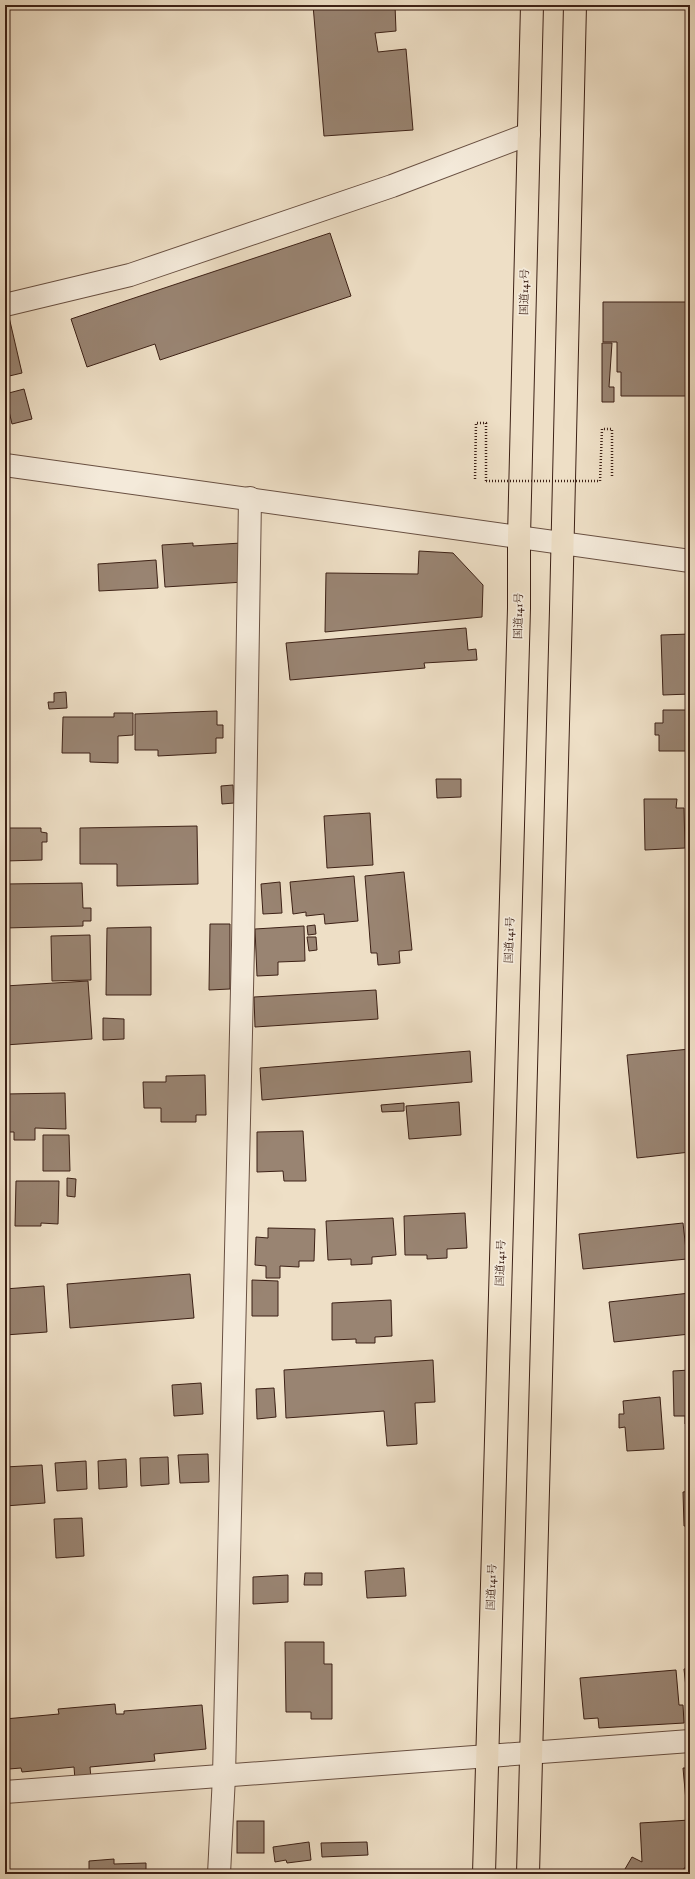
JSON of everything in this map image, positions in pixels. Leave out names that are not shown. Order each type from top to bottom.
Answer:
[{"type":"highway","name":"国道141号","points":[[484,1874],[520,608],[519,537],[532,5]]},
{"type":"highway","points":[[528,1874],[575,5]]},
{"type":"street","points":[[5,305],[130,275],[392,186],[529,134]]},
{"type":"street","points":[[5,465],[250,498],[690,561]]},
{"type":"street","points":[[219,1874],[224,1776],[244,945],[250,498]]},
{"type":"street","points":[[5,1792],[690,1741]]},
{"type":"path","points":[[475,479],[476,423],[486,423],[486,481],[600,481],[602,429],[612,429],[612,476]]},
{"type":"building","points":[[313,5],[395,5],[396,31],[375,33],[378,52],[406,49],[413,130],[324,136]]},
{"type":"building","points":[[330,233],[351,296],[160,360],[155,344],[87,367],[71,319]]},
{"type":"building","points":[[603,302],[690,302],[689,396],[621,396],[621,372],[617,372],[617,342],[603,342]]},
{"type":"building","points":[[9,317],[22,373],[5,377],[5,318]]},
{"type":"building","points":[[602,343],[612,343],[609,387],[614,387],[614,402],[602,402]]},
{"type":"building","points":[[24,389],[32,419],[12,424],[5,394]]},
{"type":"building","points":[[193,543],[193,546],[241,543],[244,582],[165,587],[162,545]]},
{"type":"building","points":[[419,551],[453,553],[483,585],[482,617],[325,632],[326,573],[418,574]]},
{"type":"building","points":[[156,560],[158,588],[99,591],[98,564]]},
{"type":"building","points":[[466,628],[468,650],[476,649],[477,660],[424,663],[425,668],[290,680],[286,643]]},
{"type":"building","points":[[690,634],[690,694],[663,695],[661,635]]},
{"type":"building","points":[[66,692],[67,708],[49,709],[48,702],[54,702],[54,693]]},
{"type":"building","points":[[663,710],[690,710],[690,751],[659,751],[659,735],[655,735],[655,723],[663,723]]},
{"type":"building","points":[[217,711],[217,725],[223,725],[223,738],[216,738],[216,753],[158,756],[158,750],[135,750],[135,714]]},
{"type":"building","points":[[114,713],[133,713],[133,735],[118,736],[118,763],[90,762],[90,753],[62,753],[63,717],[114,717]]},
{"type":"building","points":[[436,779],[461,779],[461,797],[437,798]]},
{"type":"building","points":[[233,785],[234,803],[222,804],[221,786]]},
{"type":"building","points":[[644,799],[677,799],[676,808],[684,808],[685,848],[645,850]]},
{"type":"building","points":[[370,813],[373,865],[327,868],[324,816]]},
{"type":"building","points":[[197,826],[198,884],[117,886],[117,864],[80,864],[80,828]]},
{"type":"building","points":[[5,828],[41,828],[41,832],[47,833],[47,842],[42,842],[42,860],[5,861]]},
{"type":"building","points":[[404,872],[412,950],[399,951],[400,963],[378,965],[377,953],[371,953],[365,876]]},
{"type":"building","points":[[354,876],[358,921],[325,924],[324,914],[306,916],[306,912],[293,914],[290,882]]},
{"type":"building","points":[[280,882],[282,913],[263,914],[261,884]]},
{"type":"building","points":[[82,883],[83,908],[91,908],[91,921],[83,921],[83,926],[5,928],[5,884]]},
{"type":"building","points":[[210,924],[230,924],[230,989],[209,990]]},
{"type":"building","points":[[315,925],[316,934],[308,935],[307,926]]},
{"type":"building","points":[[304,926],[305,961],[278,962],[278,975],[257,976],[255,929]]},
{"type":"building","points":[[151,927],[151,995],[106,995],[107,928]]},
{"type":"building","points":[[90,935],[91,980],[52,981],[51,936]]},
{"type":"building","points":[[307,937],[316,937],[317,950],[309,951]]},
{"type":"building","points":[[88,981],[92,1039],[5,1045],[5,986]]},
{"type":"building","points":[[376,990],[378,1019],[255,1027],[254,997]]},
{"type":"building","points":[[103,1018],[124,1019],[124,1039],[103,1040]]},
{"type":"building","points":[[690,1049],[690,1152],[637,1158],[627,1055]]},
{"type":"building","points":[[470,1051],[472,1082],[262,1100],[260,1068]]},
{"type":"building","points":[[205,1075],[206,1115],[196,1115],[196,1122],[161,1122],[161,1108],[144,1108],[143,1082],[166,1082],[166,1076]]},
{"type":"building","points":[[65,1093],[66,1129],[35,1128],[35,1140],[14,1140],[14,1132],[5,1132],[5,1094]]},
{"type":"building","points":[[459,1102],[461,1135],[409,1139],[406,1106]]},
{"type":"building","points":[[404,1103],[404,1111],[382,1112],[381,1105]]},
{"type":"building","points":[[303,1131],[306,1181],[284,1181],[283,1171],[257,1172],[257,1132]]},
{"type":"building","points":[[43,1135],[69,1135],[70,1171],[43,1171]]},
{"type":"building","points":[[67,1178],[76,1179],[75,1197],[67,1196]]},
{"type":"building","points":[[16,1181],[59,1181],[58,1224],[41,1223],[41,1226],[15,1226]]},
{"type":"building","points":[[465,1213],[467,1248],[447,1249],[447,1258],[427,1259],[427,1255],[405,1255],[404,1216]]},
{"type":"building","points":[[393,1218],[396,1255],[372,1257],[372,1264],[351,1265],[351,1259],[328,1260],[326,1221]]},
{"type":"building","points":[[683,1223],[687,1259],[583,1269],[579,1234]]},
{"type":"building","points":[[268,1228],[315,1229],[314,1261],[299,1261],[299,1267],[280,1266],[280,1278],[266,1278],[266,1266],[255,1265],[256,1237],[268,1238]]},
{"type":"building","points":[[190,1274],[194,1318],[70,1328],[67,1284]]},
{"type":"building","points":[[252,1280],[278,1281],[278,1316],[252,1316]]},
{"type":"building","points":[[44,1286],[47,1332],[5,1335],[5,1289]]},
{"type":"building","points":[[690,1293],[690,1334],[614,1342],[609,1302]]},
{"type":"building","points":[[391,1300],[392,1336],[375,1337],[375,1343],[356,1343],[356,1339],[332,1340],[332,1303]]},
{"type":"building","points":[[433,1360],[435,1402],[415,1403],[417,1444],[387,1446],[384,1411],[286,1418],[284,1370]]},
{"type":"building","points":[[690,1370],[690,1424],[685,1424],[685,1416],[674,1416],[673,1371]]},
{"type":"building","points":[[201,1383],[203,1414],[174,1416],[172,1385]]},
{"type":"building","points":[[274,1388],[276,1417],[257,1419],[256,1389]]},
{"type":"building","points":[[660,1397],[664,1449],[627,1451],[625,1427],[619,1428],[619,1414],[624,1414],[623,1401]]},
{"type":"building","points":[[5,1401],[8,1435],[5,1435]]},
{"type":"building","points":[[208,1454],[209,1482],[180,1483],[178,1455]]},
{"type":"building","points":[[168,1457],[169,1484],[141,1486],[140,1458]]},
{"type":"building","points":[[126,1459],[127,1487],[99,1489],[98,1461]]},
{"type":"building","points":[[86,1461],[87,1489],[57,1491],[55,1463]]},
{"type":"building","points":[[42,1465],[45,1503],[5,1506],[5,1467]]},
{"type":"building","points":[[690,1491],[690,1526],[684,1526],[683,1492]]},
{"type":"building","points":[[82,1518],[84,1556],[56,1558],[54,1519]]},
{"type":"building","points":[[404,1568],[406,1596],[367,1598],[365,1571]]},
{"type":"building","points":[[305,1573],[322,1573],[322,1585],[304,1585]]},
{"type":"building","points":[[288,1575],[288,1602],[253,1604],[253,1577]]},
{"type":"building","points":[[285,1642],[324,1642],[324,1664],[332,1664],[332,1719],[311,1719],[311,1712],[286,1712]]},
{"type":"building","points":[[690,1668],[690,1706],[688,1706],[684,1669]]},
{"type":"building","points":[[676,1670],[679,1705],[683,1705],[684,1723],[599,1728],[598,1718],[584,1719],[580,1678]]},
{"type":"building","points":[[115,1704],[116,1714],[124,1714],[124,1711],[202,1705],[206,1749],[154,1754],[155,1761],[90,1767],[91,1779],[75,1780],[74,1767],[22,1772],[21,1768],[9,1769],[5,1719],[59,1714],[58,1709]]},
{"type":"building","points":[[683,1768],[690,1768],[690,1812],[687,1812]]},
{"type":"building","points":[[690,1820],[690,1868],[684,1868],[684,1874],[634,1874],[625,1869],[632,1857],[642,1862],[640,1823]]},
{"type":"building","points":[[237,1821],[264,1821],[264,1853],[237,1853]]},
{"type":"building","points":[[309,1842],[311,1860],[287,1863],[286,1860],[275,1862],[273,1847]]},
{"type":"building","points":[[367,1842],[368,1855],[322,1857],[321,1843]]},
{"type":"building","points":[[114,1859],[114,1864],[146,1863],[146,1874],[89,1874],[89,1861]]}]
